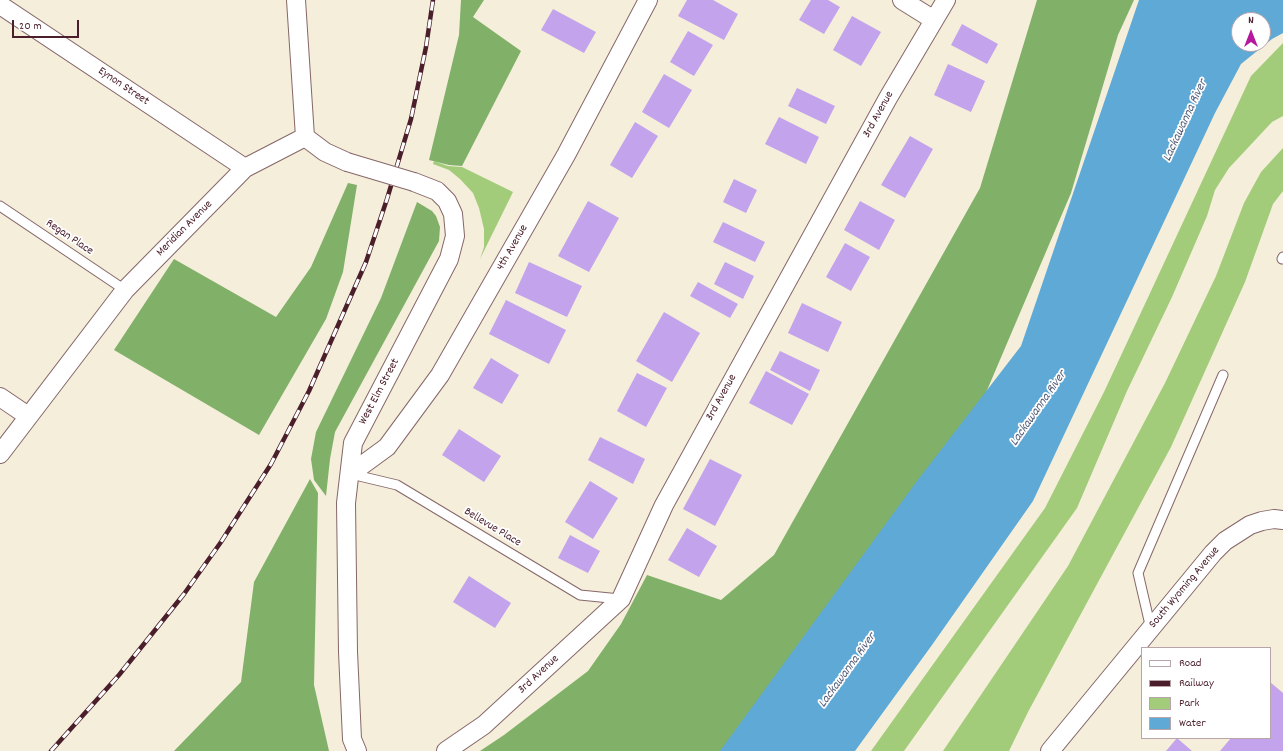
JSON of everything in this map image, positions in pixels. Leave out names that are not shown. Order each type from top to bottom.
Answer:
[{"type":"street","points":[[296,0],[305,137]]},
{"type":"street","name":"4th Avenue","points":[[350,474],[387,447],[440,375],[566,155],[648,0]]},
{"type":"street","points":[[902,0],[934,20]]},
{"type":"street","name":"3rd Avenue","points":[[446,751],[484,725],[621,599],[664,505],[864,140],[946,0]]},
{"type":"street","name":"Eynon Street","points":[[0,5],[245,168]]},
{"type":"street","name":"West Elm Street","points":[[305,137],[325,152],[347,162],[414,182],[436,191],[447,201],[453,214],[455,236],[449,259],[353,443],[346,503],[348,652],[352,739],[357,751]]},
{"type":"street","name":"Meridian Avenue","points":[[0,454],[125,290],[245,168],[305,137]]},
{"type":"street","points":[[0,397],[28,416]]},
{"type":"street","name":"South Wyoming Avenue","points":[[1050,751],[1213,553],[1225,541],[1250,525],[1262,521],[1279,519]]},
{"type":"lane","name":"Regan Place","points":[[0,206],[125,290]]},
{"type":"lane","points":[[1151,629],[1138,573],[1223,375]]},
{"type":"lane","name":"Bellevue Place","points":[[350,474],[397,485],[580,595],[621,599]]},
{"type":"green space","points":[[461,0],[484,0],[473,17],[521,51],[462,166],[449,165],[429,160],[459,35]]},
{"type":"green space","points":[[1037,0],[1134,0],[1118,35],[1071,193],[985,395],[735,751],[480,751],[504,735],[588,671],[621,624],[647,575],[721,600],[774,555],[980,188]]},
{"type":"green space","points":[[1283,43],[1283,116],[1272,122],[1229,168],[1215,190],[1207,216],[1172,297],[1127,391],[1077,508],[904,751],[871,751],[1045,508],[1104,392],[1251,76]]},
{"type":"green space","points":[[1283,148],[1283,191],[1273,204],[1245,282],[1171,447],[1028,712],[1009,751],[943,751],[1068,566],[1165,383],[1216,276],[1244,203],[1261,172]]},
{"type":"green space","points":[[434,161],[448,166],[462,167],[513,192],[480,259],[484,247],[484,229],[479,208],[473,193],[449,170],[433,164]]},
{"type":"green space","points":[[348,183],[357,185],[343,272],[326,319],[259,435],[114,350],[174,259],[276,317],[311,267]]},
{"type":"green space","points":[[417,202],[432,211],[436,216],[440,227],[439,241],[335,432],[326,496],[314,480],[311,459],[316,432],[381,298]]},
{"type":"green space","points":[[310,479],[318,493],[314,685],[329,751],[174,751],[241,682],[254,582]]},
{"type":"water","name":"Lackawanna River","points":[[1139,0],[1283,0],[1283,33],[1271,40],[1271,12],[1231,12],[1231,52],[1256,52],[1241,64],[1215,113],[1033,501],[932,645],[855,751],[720,751],[917,481],[1021,346]]},
{"type":"building","points":[[687,0],[713,0],[738,14],[724,40],[678,16]]},
{"type":"building","points":[[811,0],[828,0],[840,7],[824,34],[799,20]]},
{"type":"building","points":[[553,9],[596,32],[584,53],[541,30]]},
{"type":"building","points":[[852,16],[881,32],[861,66],[833,50]]},
{"type":"building","points":[[962,24],[998,44],[987,64],[951,45]]},
{"type":"building","points":[[688,31],[713,45],[694,76],[670,62]]},
{"type":"building","points":[[948,64],[985,81],[971,112],[934,95]]},
{"type":"building","points":[[664,74],[692,90],[669,128],[642,112]]},
{"type":"building","points":[[797,88],[835,106],[826,124],[788,106]]},
{"type":"building","points":[[779,117],[819,137],[806,164],[765,144]]},
{"type":"building","points":[[635,122],[658,136],[632,178],[610,165]]},
{"type":"building","points":[[910,136],[933,149],[905,198],[881,185]]},
{"type":"building","points":[[734,179],[757,190],[746,213],[723,202]]},
{"type":"building","points":[[588,201],[619,218],[589,272],[558,256]]},
{"type":"building","points":[[860,201],[895,220],[879,250],[844,230]]},
{"type":"building","points":[[723,222],[765,242],[755,262],[713,242]]},
{"type":"building","points":[[845,243],[870,257],[851,291],[826,277]]},
{"type":"building","points":[[529,262],[582,286],[567,317],[515,293]]},
{"type":"building","points":[[725,262],[754,276],[743,299],[714,284]]},
{"type":"building","points":[[698,282],[738,304],[730,318],[690,296]]},
{"type":"building","points":[[506,300],[566,330],[549,364],[489,334]]},
{"type":"building","points":[[802,303],[842,322],[828,352],[788,333]]},
{"type":"building","points":[[664,312],[700,333],[672,382],[636,361]]},
{"type":"building","points":[[780,351],[820,370],[810,391],[770,370]]},
{"type":"building","points":[[491,358],[519,375],[502,404],[473,388]]},
{"type":"building","points":[[766,371],[809,394],[792,425],[749,403]]},
{"type":"building","points":[[637,373],[667,388],[646,427],[617,411]]},
{"type":"building","points":[[459,429],[501,456],[484,482],[442,455]]},
{"type":"building","points":[[600,437],[645,459],[633,484],[588,460]]},
{"type":"building","points":[[710,459],[742,475],[715,526],[683,509]]},
{"type":"building","points":[[590,481],[618,498],[593,539],[565,522]]},
{"type":"building","points":[[687,528],[717,546],[699,577],[668,560]]},
{"type":"building","points":[[570,535],[600,551],[588,573],[558,558]]},
{"type":"building","points":[[469,576],[511,603],[495,628],[453,602]]},
{"type":"building","points":[[1271,683],[1283,693],[1283,751],[1220,751],[1230,739],[1271,739]]},
{"type":"building","points":[[1176,739],[1178,739],[1192,751],[1166,751]]},
{"type":"railway","points":[[51,751],[119,675],[184,594],[221,542],[271,464],[309,391],[366,262],[387,199],[411,119],[426,47],[433,0]]}]
